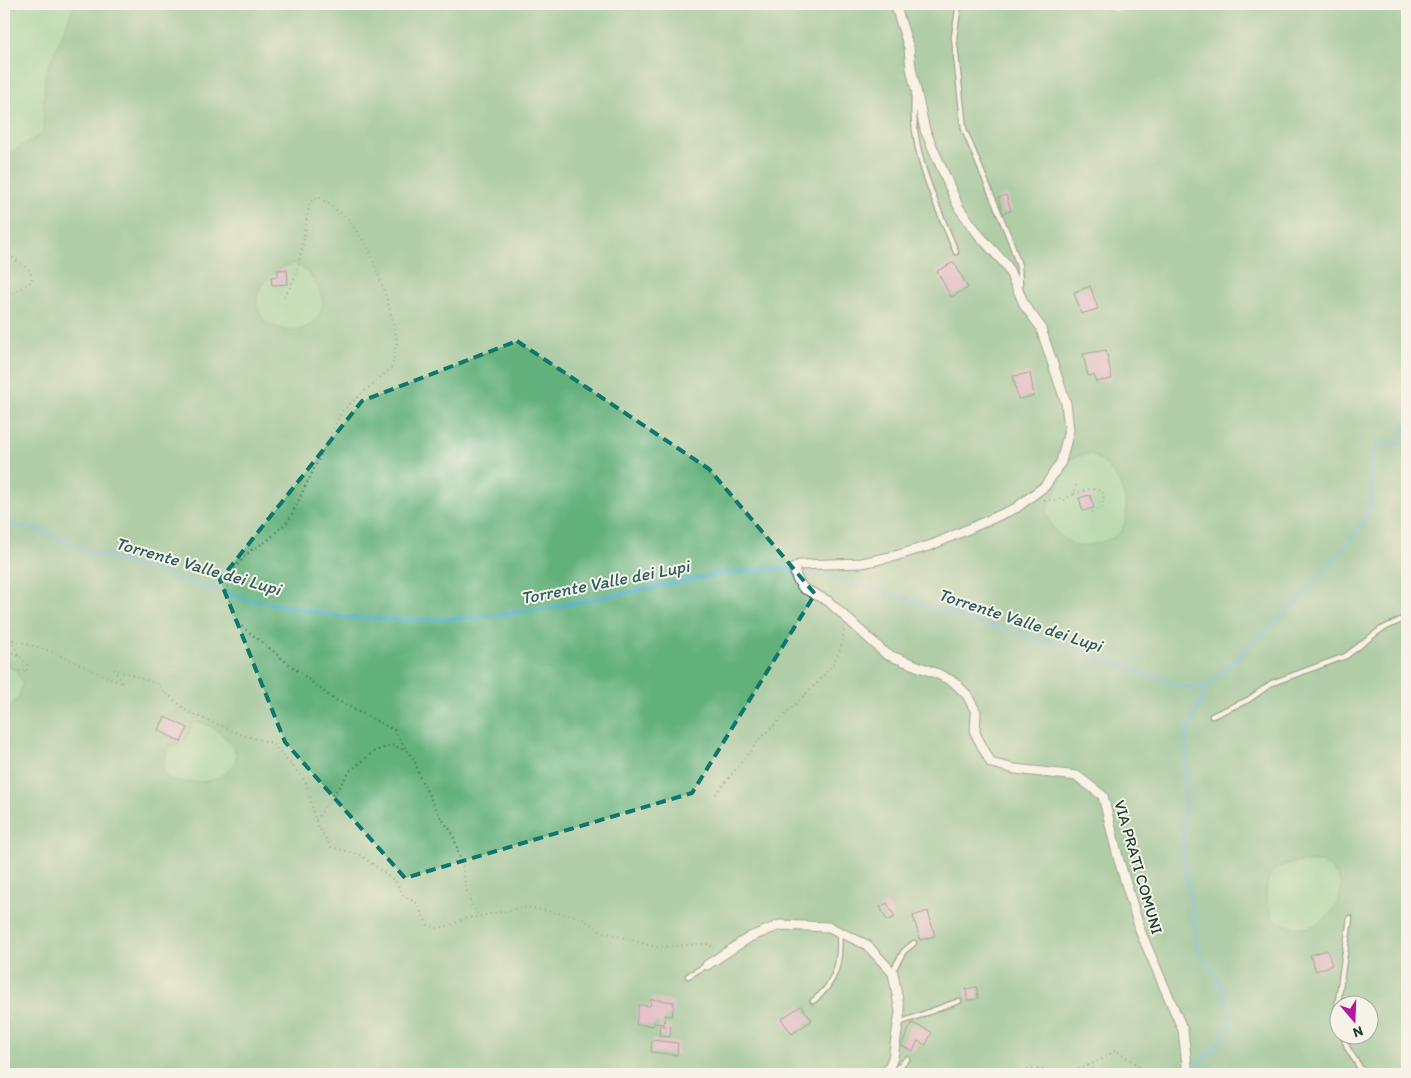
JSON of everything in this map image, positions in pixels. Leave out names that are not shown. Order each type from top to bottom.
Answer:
[{"type":"street","name":"VIA PRATI COMUNI","points":[[895,4],[909,48],[925,130],[959,208],[979,235],[1007,266],[1020,290],[1025,306],[1040,326],[1066,403],[1069,425],[1061,462],[1045,486],[1029,500],[932,546],[862,563],[795,566],[794,573],[803,588],[828,601],[850,619],[886,654],[954,682],[967,695],[976,712],[975,732],[991,763],[1015,769],[1077,776],[1103,796],[1118,857],[1141,933],[1183,1030],[1188,1074]]},
{"type":"street","points":[[707,964],[750,937],[780,925],[829,927],[867,945],[892,972],[900,1012],[893,1058],[886,1074]]},
{"type":"lane","points":[[959,4],[954,37],[964,129],[1011,242],[1018,266],[1020,290]]},
{"type":"lane","points":[[915,86],[912,120],[914,137],[925,176],[956,252]]},
{"type":"lane","points":[[1212,716],[1248,700],[1272,683],[1346,656],[1380,630],[1407,617]]},
{"type":"lane","points":[[1339,996],[1350,918]]},
{"type":"lane","points":[[813,1001],[833,982],[840,945],[839,932]]},
{"type":"lane","points":[[892,972],[904,951],[914,943]]},
{"type":"lane","points":[[688,976],[707,964]]},
{"type":"lane","points":[[898,1023],[959,1001]]},
{"type":"lane","points":[[1347,1046],[1364,1074]]},
{"type":"lane","points":[[891,1074],[907,1059]]},
{"type":"path","points":[[284,296],[291,289],[293,282],[310,202],[319,197],[347,218],[369,250],[398,340],[392,367],[342,411],[289,520],[268,540],[250,551],[235,567],[226,592],[236,621],[332,698],[394,730],[414,759],[420,778],[439,815],[453,834],[463,868],[465,885],[472,906],[479,915]]},
{"type":"path","points":[[4,252],[30,270],[32,281],[4,300]]},
{"type":"path","points":[[1074,494],[1076,485]]},
{"type":"path","points":[[1029,500],[1064,500],[1074,494],[1092,488],[1099,489],[1104,494],[1102,507],[1090,513]]},
{"type":"path","points":[[716,794],[760,738],[818,682],[834,663],[850,619]]},
{"type":"path","points":[[4,668],[27,672],[27,665],[10,639],[50,651],[123,684],[114,669],[155,684],[188,712],[242,735],[272,743],[306,782],[316,820],[331,847],[361,855],[396,882],[404,896],[416,903],[428,925],[436,928],[448,926],[479,915],[526,907],[580,917],[601,931],[656,947],[701,944],[709,944],[713,947]]},
{"type":"path","points":[[4,648],[21,658]]},
{"type":"path","points":[[316,820],[320,818],[321,811],[350,771],[373,752],[391,745],[407,750]]},
{"type":"path","points":[[1012,1074],[1034,1068],[1058,1074],[1068,1074],[1104,1060],[1116,1050],[1138,1065],[1144,1074]]},
{"type":"path","points":[[1088,1065],[1100,1074]]},
{"type":"highlighted area","points":[[517,341],[709,469],[815,594],[692,793],[405,878],[285,742],[220,580],[362,401]]},
{"type":"green space","points":[[4,4],[75,4],[45,75],[43,133],[4,157]]},
{"type":"green space","points":[[75,4],[1075,4],[1117,12],[1123,4],[1407,4],[1407,1074],[4,1074],[4,712],[19,698],[23,684],[17,672],[4,662],[4,157],[43,133],[45,75]],"holes":[[[296,263],[303,268],[320,290],[322,307],[319,315],[311,325],[290,332],[265,323],[257,300],[262,284],[274,272]],[[1092,454],[1106,465],[1119,482],[1123,490],[1127,516],[1125,524],[1117,535],[1100,542],[1077,547],[1065,540],[1053,528],[1046,510],[1061,481],[1069,460],[1079,455]],[[202,722],[222,734],[233,747],[236,761],[232,768],[218,778],[200,782],[182,782],[166,778],[162,764],[170,746],[185,739],[192,723]],[[1298,862],[1323,862],[1339,879],[1341,887],[1335,908],[1324,919],[1305,928],[1293,927],[1274,921],[1268,906],[1266,889],[1267,881],[1271,875],[1276,869],[1284,865]]]},
{"type":"green space","points":[[296,263],[316,283],[323,300],[323,308],[312,324],[290,332],[265,323],[257,300],[262,284],[274,272]]},
{"type":"green space","points":[[1092,454],[1108,467],[1119,482],[1125,499],[1125,524],[1121,531],[1112,538],[1100,543],[1077,547],[1065,540],[1053,528],[1046,510],[1061,481],[1069,460],[1079,455]]},
{"type":"green space","points":[[4,662],[17,672],[23,684],[18,698],[4,712]]},
{"type":"green space","points":[[202,722],[222,734],[233,747],[236,761],[232,768],[218,778],[200,782],[182,782],[166,778],[162,764],[170,746],[185,739],[192,723]]},
{"type":"green space","points":[[1323,862],[1337,876],[1341,887],[1338,901],[1330,914],[1318,923],[1305,928],[1293,927],[1274,921],[1268,906],[1266,889],[1267,881],[1271,875],[1276,869],[1284,865]]},
{"type":"building","points":[[1006,195],[1011,211],[1003,213],[998,198]]},
{"type":"building","points":[[954,262],[968,288],[951,297],[937,271]]},
{"type":"building","points":[[287,269],[288,284],[272,285],[271,277],[278,276],[278,270]]},
{"type":"building","points":[[1090,286],[1098,309],[1081,314],[1074,292]]},
{"type":"building","points":[[1106,350],[1112,379],[1096,382],[1094,375],[1088,376],[1083,354]]},
{"type":"building","points":[[1030,373],[1034,396],[1018,399],[1013,376]]},
{"type":"building","points":[[1090,495],[1094,508],[1083,511],[1079,498]]},
{"type":"building","points":[[165,717],[188,728],[181,742],[158,730]]},
{"type":"building","points":[[887,903],[895,917],[887,921],[880,907]]},
{"type":"building","points":[[928,911],[935,936],[920,940],[913,916]]},
{"type":"building","points":[[1327,950],[1332,965],[1316,971],[1310,955]]},
{"type":"building","points":[[977,987],[978,999],[967,1000],[966,989]]},
{"type":"building","points":[[651,999],[674,1002],[672,1016],[665,1015],[664,1024],[654,1023],[653,1026],[636,1024],[639,1005],[650,1006]]},
{"type":"building","points":[[801,1006],[812,1020],[792,1034],[781,1019]]},
{"type":"building","points":[[912,1023],[932,1032],[926,1045],[918,1041],[913,1051],[901,1046]]},
{"type":"building","points":[[660,1025],[671,1027],[670,1037],[659,1036]]},
{"type":"building","points":[[652,1040],[678,1043],[677,1055],[651,1052]]},
{"type":"waterway","points":[[1189,1073],[1216,1047],[1231,1023],[1227,1001],[1215,974],[1197,950],[1186,877],[1183,835],[1187,733],[1207,686],[1303,596],[1359,529],[1371,508],[1372,455],[1376,446],[1383,442],[1398,444],[1402,442],[1407,415]]},
{"type":"waterway","name":"Torrente Valle dei Lupi","points":[[4,521],[49,533],[73,546],[249,600],[343,617],[413,620],[481,617],[545,609],[719,574],[781,568],[848,580],[969,620],[1054,643],[1185,687],[1207,686]]}]
